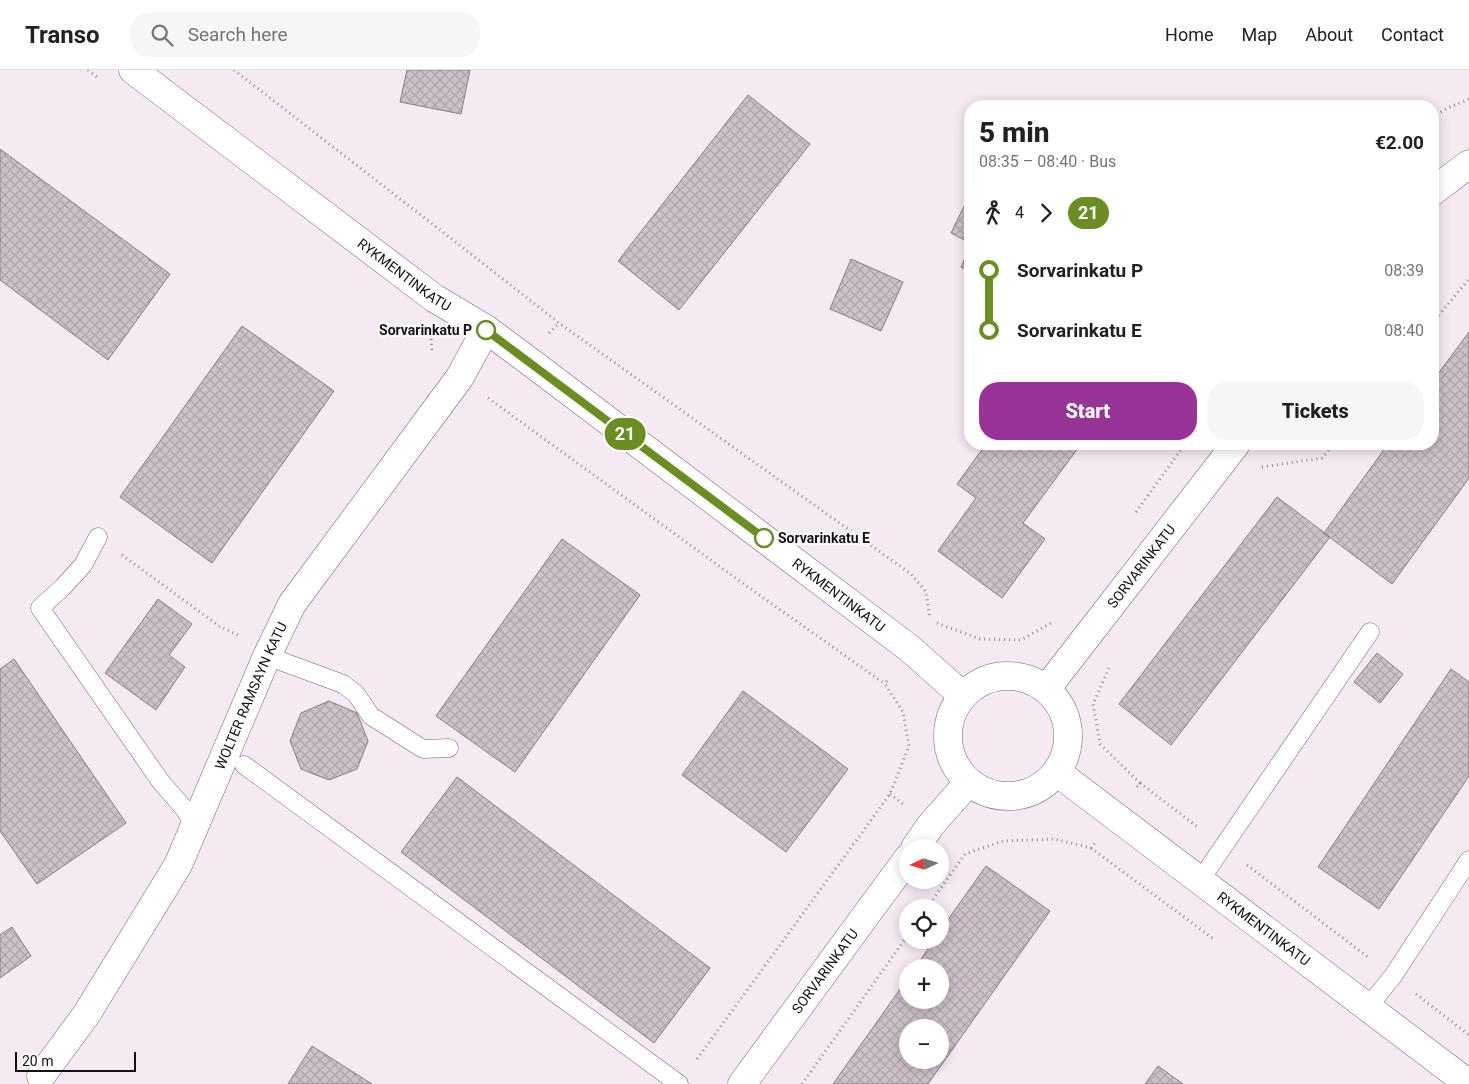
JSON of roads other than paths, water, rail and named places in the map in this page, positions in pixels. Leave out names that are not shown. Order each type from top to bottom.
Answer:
[{"type":"street","name":"RYKMENTINKATU","points":[[133,70],[434,298],[486,330],[909,648],[962,695]]},
{"type":"street","points":[[1439,187],[1469,164]]},
{"type":"street","name":"WOLTER RAMSAYN KATU","points":[[41,1076],[86,1015],[178,866],[230,740],[292,604],[460,377],[486,330]]},
{"type":"street","name":"SORVARINKATU","points":[[1047,688],[1231,450]]},
{"type":"street","points":[[1019,676],[1047,688],[1063,709],[1070,743],[1058,773],[1032,793],[999,797],[968,783],[950,756],[949,720],[962,695],[989,678],[1019,676]]},
{"type":"street","name":"RYKMENTINKATU","points":[[1058,773],[1201,879],[1469,1084]]},
{"type":"street","points":[[921,839],[930,826],[968,783]]},
{"type":"street","name":"SORVARINKATU","points":[[742,1084],[899,870]]},
{"type":"lane","points":[[98,537],[83,565],[63,588],[40,608],[161,782],[182,806],[195,825]]},
{"type":"lane","points":[[1201,879],[1370,632]]},
{"type":"lane","points":[[267,656],[343,684],[356,694],[371,716],[422,750],[449,748]]},
{"type":"lane","points":[[244,765],[679,1084]]},
{"type":"lane","points":[[1368,1007],[1393,976],[1469,860]]},
{"type":"place","name":"Sorvarinkatu P","points":[[486,330]]},
{"type":"place","name":"Sorvarinkatu E","points":[[764,538]]}]
